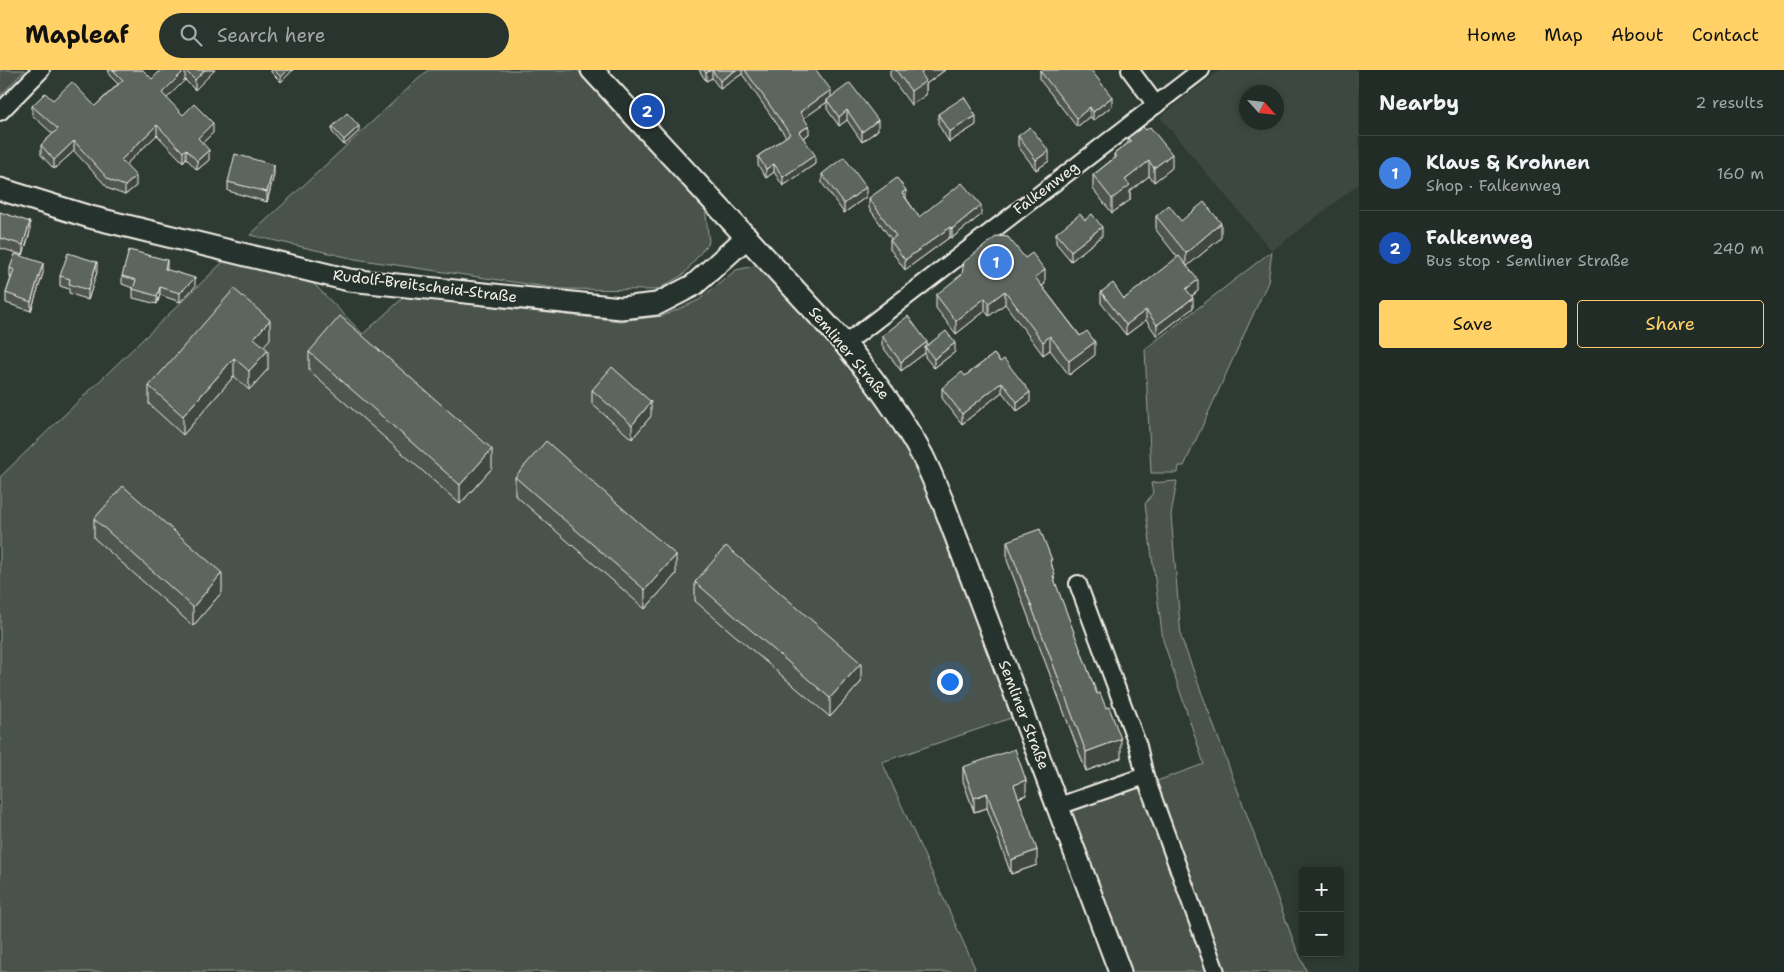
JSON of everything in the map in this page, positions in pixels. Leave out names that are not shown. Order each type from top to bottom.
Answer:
[{"type":"street","points":[[0,112],[41,70]]},
{"type":"street","name":"Semliner Straße","points":[[592,70],[845,344],[874,379],[902,420],[923,456],[1067,803],[1120,972]]},
{"type":"street","points":[[1130,70],[1156,105]]},
{"type":"street","name":"Falkenweg","points":[[845,344],[1200,70]]},
{"type":"street","name":"Rudolf-Breitscheid-Straße","points":[[0,189],[90,217],[349,280],[621,308],[657,304],[694,285],[747,237]]},
{"type":"street","points":[[1078,584],[1138,746],[1145,776],[1216,972]]},
{"type":"street","points":[[1067,803],[1145,776]]},
{"type":"shaded area","points":[[0,70],[25,70],[0,96]]},
{"type":"shaded area","points":[[428,70],[577,70],[705,207],[709,242],[684,274],[657,290],[561,289],[355,259],[250,235]]},
{"type":"shaded area","points":[[1220,70],[1359,70],[1359,184],[1272,251],[1160,117]]},
{"type":"shaded area","points":[[1272,251],[1268,282],[1184,466],[1179,466],[1178,473],[1151,473],[1145,349]]},
{"type":"shaded area","points":[[224,261],[313,283],[363,334],[404,297],[620,321],[663,316],[699,300],[736,270],[754,266],[764,269],[842,355],[893,425],[915,462],[949,539],[1014,717],[882,762],[975,968],[972,972],[0,972],[0,477]]},
{"type":"shaded area","points":[[1177,481],[1171,515],[1181,637],[1299,957],[1307,972],[1129,972],[1068,813],[1204,764],[1163,640],[1145,504],[1153,493],[1151,483]]},
{"type":"building","points":[[113,70],[143,70],[152,79],[161,70],[185,70],[162,93],[183,115],[194,104],[213,123],[198,138],[209,150],[197,161],[186,149],[183,152],[157,125],[121,160],[136,176],[125,186],[109,180],[74,141],[54,160],[41,145],[58,129],[32,106],[45,93],[53,100],[72,82],[95,106],[123,80]]},
{"type":"building","points":[[185,70],[205,70],[195,80]]},
{"type":"building","points":[[274,70],[288,70],[281,77]]},
{"type":"building","points":[[712,70],[736,70],[720,81]]},
{"type":"building","points":[[745,70],[816,70],[831,90],[800,112],[809,126],[799,132],[815,155],[783,177],[774,164],[766,169],[758,156],[790,134]]},
{"type":"building","points":[[896,70],[925,70],[921,73],[926,81],[911,91]]},
{"type":"building","points":[[1041,70],[1091,70],[1112,97],[1093,112],[1090,107],[1077,118]]},
{"type":"building","points":[[850,83],[878,120],[862,132],[847,110],[839,117],[827,100]]},
{"type":"building","points":[[964,97],[976,116],[949,132],[938,114]]},
{"type":"building","points":[[347,113],[359,126],[344,140],[332,127]]},
{"type":"building","points":[[1030,127],[1049,151],[1036,160],[1018,136]]},
{"type":"building","points":[[1143,127],[1146,130],[1150,127],[1172,154],[1154,168],[1149,161],[1125,180],[1130,185],[1112,199],[1093,175],[1116,157],[1114,154],[1131,141],[1128,138]]},
{"type":"building","points":[[235,154],[274,165],[267,192],[228,182]]},
{"type":"building","points":[[844,157],[866,187],[844,204],[822,174]]},
{"type":"building","points":[[897,178],[906,190],[902,193],[919,217],[962,183],[981,205],[952,229],[950,227],[905,260],[890,240],[896,236],[869,198]]},
{"type":"building","points":[[1204,202],[1221,223],[1186,253],[1156,216],[1169,205],[1181,221]]},
{"type":"building","points":[[0,212],[30,222],[23,245],[0,238]]},
{"type":"building","points":[[1080,214],[1085,220],[1092,214],[1102,227],[1071,251],[1056,233]]},
{"type":"building","points":[[997,236],[1008,237],[1025,258],[1032,253],[1045,270],[1035,277],[1080,336],[1087,331],[1095,342],[1069,361],[1050,336],[1043,342],[1005,291],[989,303],[985,298],[956,321],[936,295],[962,274],[964,262]]},
{"type":"building","points":[[129,250],[167,260],[165,269],[195,278],[180,293],[160,287],[157,296],[133,289],[136,280],[122,276]]},
{"type":"building","points":[[68,253],[97,262],[88,290],[69,284],[70,279],[60,276]]},
{"type":"building","points":[[15,254],[43,263],[31,302],[6,293],[14,270],[10,268]]},
{"type":"building","points":[[1179,256],[1198,280],[1186,289],[1193,298],[1157,325],[1146,310],[1126,325],[1101,292],[1113,283],[1124,299]]},
{"type":"building","points":[[234,289],[270,320],[254,338],[268,350],[249,371],[234,358],[183,416],[149,386]]},
{"type":"building","points":[[340,316],[492,449],[460,485],[309,352]]},
{"type":"building","points":[[908,316],[927,342],[901,362],[882,336]]},
{"type":"building","points":[[946,331],[955,343],[934,359],[925,347]]},
{"type":"building","points":[[994,354],[1000,362],[1004,359],[1030,392],[1017,402],[1002,382],[962,414],[942,388],[962,372],[965,376]]},
{"type":"building","points":[[612,367],[651,402],[632,425],[592,390]]},
{"type":"building","points":[[546,441],[676,555],[645,590],[515,477]]},
{"type":"building","points":[[123,486],[222,573],[193,607],[94,519]]},
{"type":"building","points":[[1040,529],[1052,560],[1050,560],[1055,575],[1053,576],[1097,694],[1100,693],[1106,708],[1109,707],[1121,739],[1086,752],[1007,541]]},
{"type":"building","points":[[726,546],[861,663],[830,698],[695,582]]},
{"type":"building","points":[[1015,749],[1026,780],[1014,785],[1037,850],[1011,860],[987,793],[974,798],[963,767]]},
{"type":"place","name":"Falkenweg","points":[[647,111]]},
{"type":"place","name":"Klaus & Krohnen","points":[[996,262]]}]
